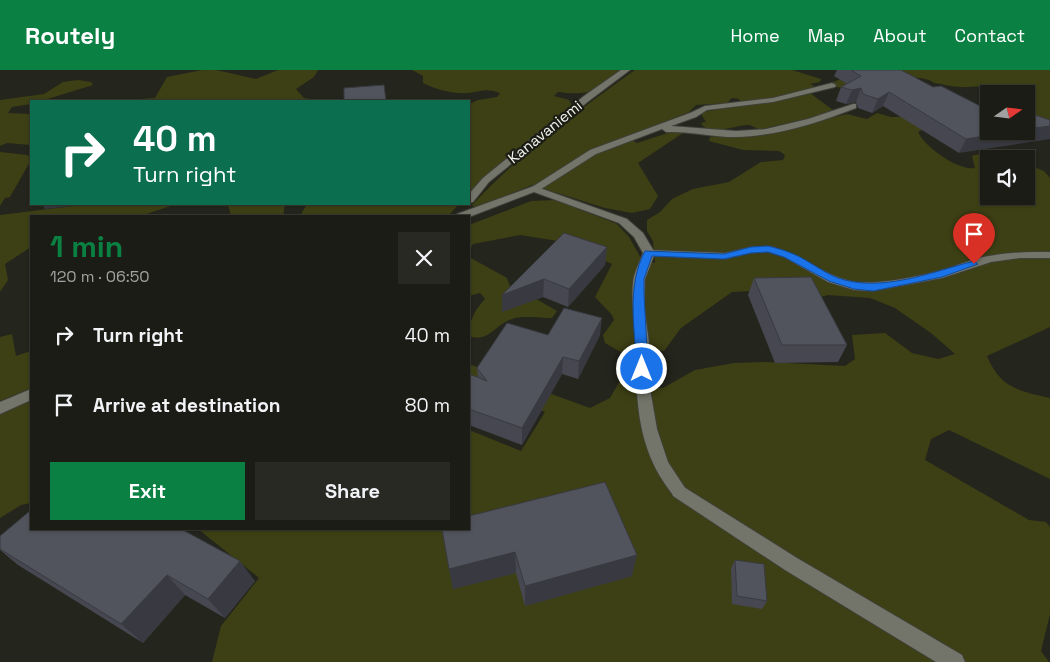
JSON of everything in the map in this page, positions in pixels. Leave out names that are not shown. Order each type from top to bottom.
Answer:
[{"type":"street","name":"Kanavaniemi","points":[[470,199],[486,180],[587,98],[626,70]]},
{"type":"street","points":[[464,215],[534,189],[593,152],[693,115],[705,108],[773,100],[832,85]]},
{"type":"street","points":[[653,129],[678,128],[736,134],[813,120],[854,106]]},
{"type":"street","points":[[534,189],[623,221],[639,235],[649,253],[640,279],[638,306],[642,342],[642,383],[649,429],[661,465],[679,491],[791,564],[955,662]]},
{"type":"street","points":[[456,215],[465,205]]},
{"type":"street","points":[[649,253],[724,256],[751,250],[768,249],[788,255],[832,279],[854,286],[873,287],[942,274],[989,259],[1020,255],[1050,255]]},
{"type":"street","points":[[0,408],[30,394]]},
{"type":"green space","points":[[202,70],[216,70],[256,79],[278,70],[318,70],[314,77],[296,89],[304,98],[318,100],[126,100],[155,98],[167,77]]},
{"type":"green space","points":[[412,70],[619,70],[599,88],[592,91],[585,93],[558,92],[554,96],[569,100],[572,106],[539,132],[470,194],[470,104],[478,100],[497,97],[500,93],[488,90],[457,93],[439,90],[423,83],[423,76]]},
{"type":"green space","points":[[635,70],[792,70],[821,79],[820,82],[810,84],[814,86],[810,93],[833,110],[830,111],[831,113],[762,129],[748,125],[716,130],[705,127],[701,123],[706,122],[701,114],[702,112],[742,106],[739,99],[732,98],[727,103],[696,105],[689,112],[626,137],[637,143],[674,131],[683,133],[638,163],[658,196],[650,209],[632,213],[605,208],[532,185],[480,206],[474,207],[472,205],[529,151]]},
{"type":"green space","points":[[866,70],[1050,70],[1050,135],[1035,128],[1035,85],[954,87],[934,83],[927,79],[904,78],[864,83],[843,88],[836,87],[833,82]]},
{"type":"green space","points":[[78,80],[91,82],[93,85],[44,100],[30,100],[30,104],[12,107],[8,113],[30,114],[30,145],[7,143],[0,146],[0,100],[44,94],[63,82]]},
{"type":"green space","points":[[877,113],[891,117],[921,117],[931,126],[918,132],[927,144],[943,157],[960,166],[975,168],[972,156],[980,154],[980,205],[1035,205],[1035,168],[1044,171],[1050,178],[1050,327],[987,356],[992,367],[1004,382],[1020,390],[1050,398],[1050,479],[949,430],[931,439],[925,460],[1029,520],[1046,522],[1050,527],[1050,614],[1041,651],[1049,662],[212,662],[221,626],[259,578],[199,530],[470,530],[470,430],[521,451],[545,412],[470,381],[470,364],[590,408],[610,398],[626,370],[624,354],[605,343],[603,335],[614,320],[612,315],[595,297],[612,264],[564,242],[520,235],[473,244],[470,249],[470,225],[531,201],[555,200],[617,224],[629,237],[642,260],[655,263],[653,241],[647,231],[647,220],[660,212],[672,199],[693,189],[729,182],[761,162],[783,160],[785,155],[779,151],[743,150],[709,141],[710,137],[761,135],[847,114],[867,119]],"holes":[[[778,290],[817,298],[828,295],[870,298],[895,308],[931,333],[955,354],[938,359],[912,353],[885,333],[852,335],[855,359],[845,366],[767,362],[734,363],[695,370],[663,388],[651,388],[647,349],[664,351],[681,328],[732,292]]]},
{"type":"green space","points":[[0,152],[30,156],[30,162],[10,197],[5,198],[0,206]]},
{"type":"green space","points":[[81,205],[174,205],[143,215],[30,215],[30,248],[5,264],[8,280],[0,292],[0,215]]},
{"type":"green space","points":[[228,205],[285,205],[283,215],[231,215]]},
{"type":"green space","points":[[306,205],[458,205],[449,215],[301,215]]},
{"type":"green space","points":[[470,258],[507,278],[511,289],[538,300],[557,311],[552,318],[516,318],[506,321],[482,337],[470,336],[470,325],[473,316],[485,299],[480,293],[470,296]]},
{"type":"green space","points":[[12,334],[16,356],[30,351],[30,388],[0,401],[0,337]]},
{"type":"green space","points":[[30,401],[30,503],[21,505],[0,518],[0,414]]},
{"type":"building","points":[[851,70],[901,70],[933,87],[941,86],[980,106],[980,137],[966,139],[889,92],[878,99],[863,94],[861,88],[852,90],[841,87],[861,76]]},
{"type":"building","points":[[384,85],[386,100],[344,100],[344,88]]},
{"type":"building","points":[[1035,115],[1050,120],[1050,126],[1035,128]]},
{"type":"building","points":[[564,233],[607,247],[569,289],[544,279],[502,295]]},
{"type":"building","points":[[811,277],[847,345],[782,345],[754,278]]},
{"type":"building","points":[[564,308],[602,318],[579,361],[563,357],[522,428],[470,409],[470,374],[487,381],[477,368],[507,323],[548,335]]},
{"type":"building","points":[[605,482],[637,555],[525,586],[515,552],[449,569],[442,530],[470,530],[470,516]]},
{"type":"building","points":[[30,511],[30,530],[183,530],[240,561],[208,599],[167,575],[121,624],[0,549],[0,536]]},
{"type":"building","points":[[735,560],[764,564],[767,601],[737,596]]},
{"type":"route","points":[[642,369],[642,342],[638,306],[640,279],[649,253],[724,256],[751,250],[768,249],[788,255],[832,279],[854,286],[873,287],[942,274],[974,264]]}]
